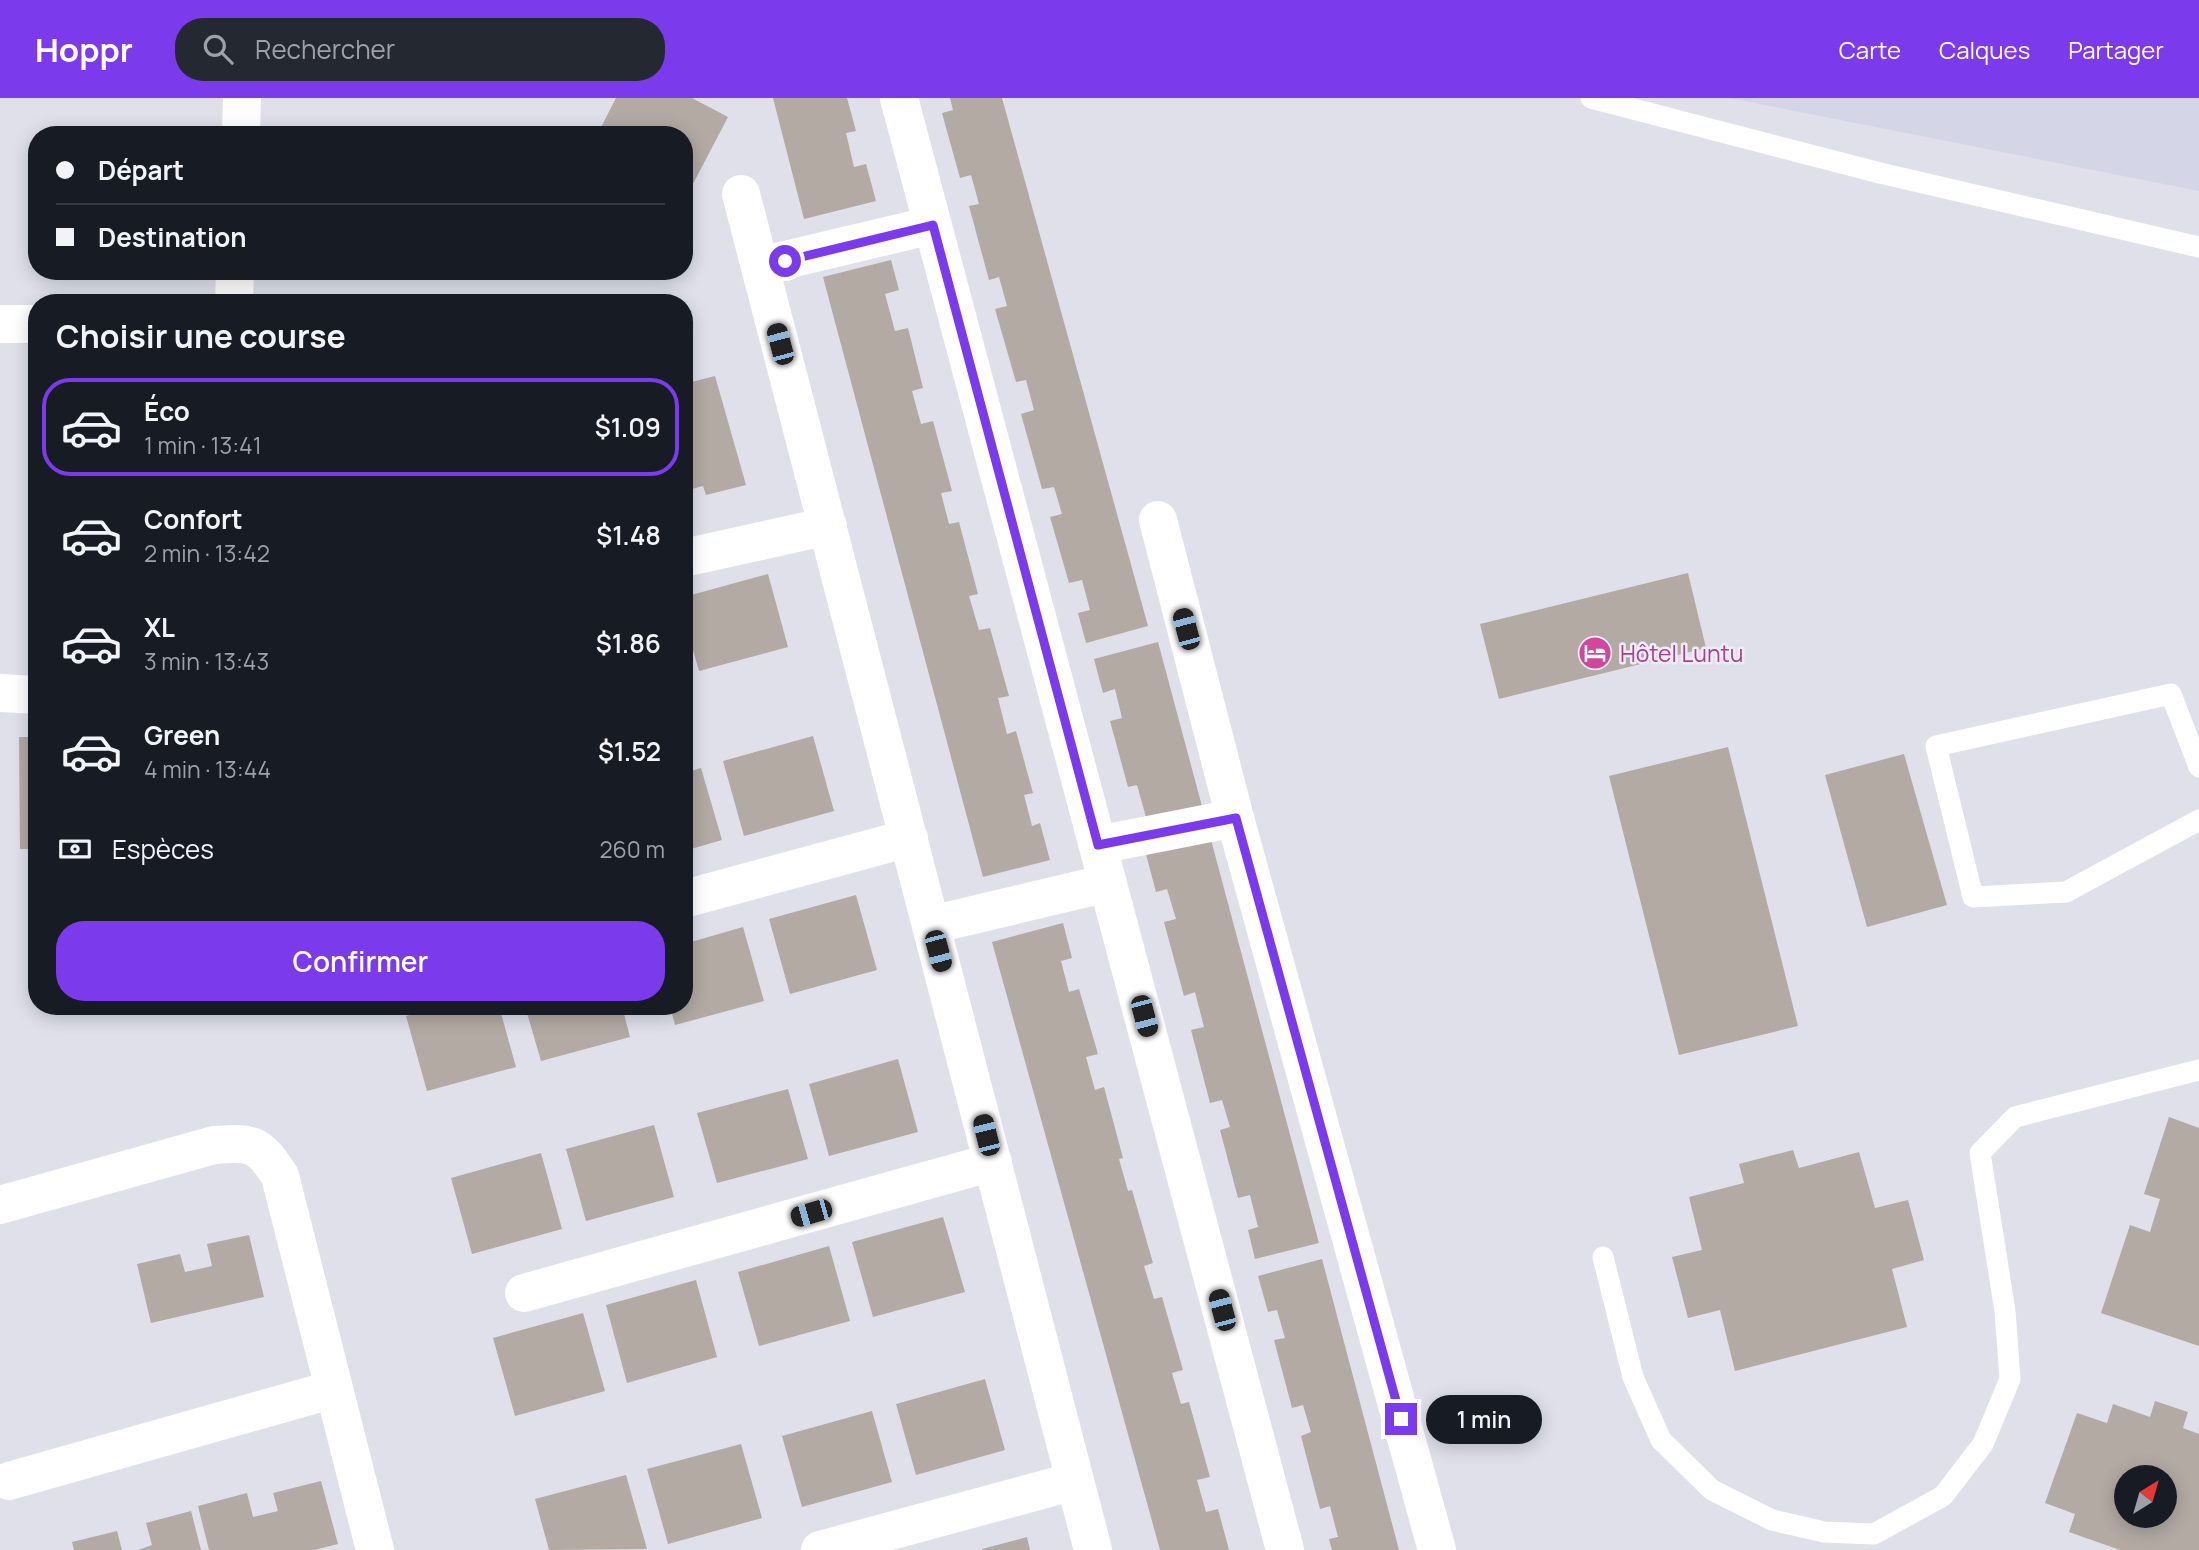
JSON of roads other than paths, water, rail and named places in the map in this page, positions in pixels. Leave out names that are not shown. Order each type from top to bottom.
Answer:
[{"type":"street","points":[[241,126],[242,98]]},
{"type":"street","points":[[899,98],[1285,1550]]},
{"type":"street","points":[[741,194],[1093,1550]]},
{"type":"street","points":[[760,266],[933,225]]},
{"type":"street","points":[[0,324],[28,324]]},
{"type":"street","points":[[1158,520],[1236,818],[1437,1550]]},
{"type":"street","points":[[693,556],[828,526]]},
{"type":"street","points":[[0,693],[28,695]]},
{"type":"street","points":[[1098,845],[1236,818]]},
{"type":"street","points":[[693,897],[909,838]]},
{"type":"street","points":[[931,925],[1108,883]]},
{"type":"street","points":[[0,1205],[214,1145],[244,1143],[266,1155],[280,1176],[375,1550]]},
{"type":"street","points":[[524,1293],[993,1162]]},
{"type":"street","points":[[9,1481],[334,1389]]},
{"type":"street","points":[[820,1550],[1075,1481]]},
{"type":"lane","points":[[1591,98],[1880,173],[2199,247]]},
{"type":"lane","points":[[2199,767],[2171,694],[1936,746],[1973,897],[2066,892],[2199,820]]},
{"type":"lane","points":[[1603,1257],[1633,1377],[1661,1440],[1712,1490],[1772,1520],[1877,1542],[1943,1496],[1983,1444],[2010,1379],[2005,1311],[1980,1153],[2015,1117],[2199,1070]]},
{"type":"place","name":"Hôtel Luntu","points":[[1595,653]]}]
